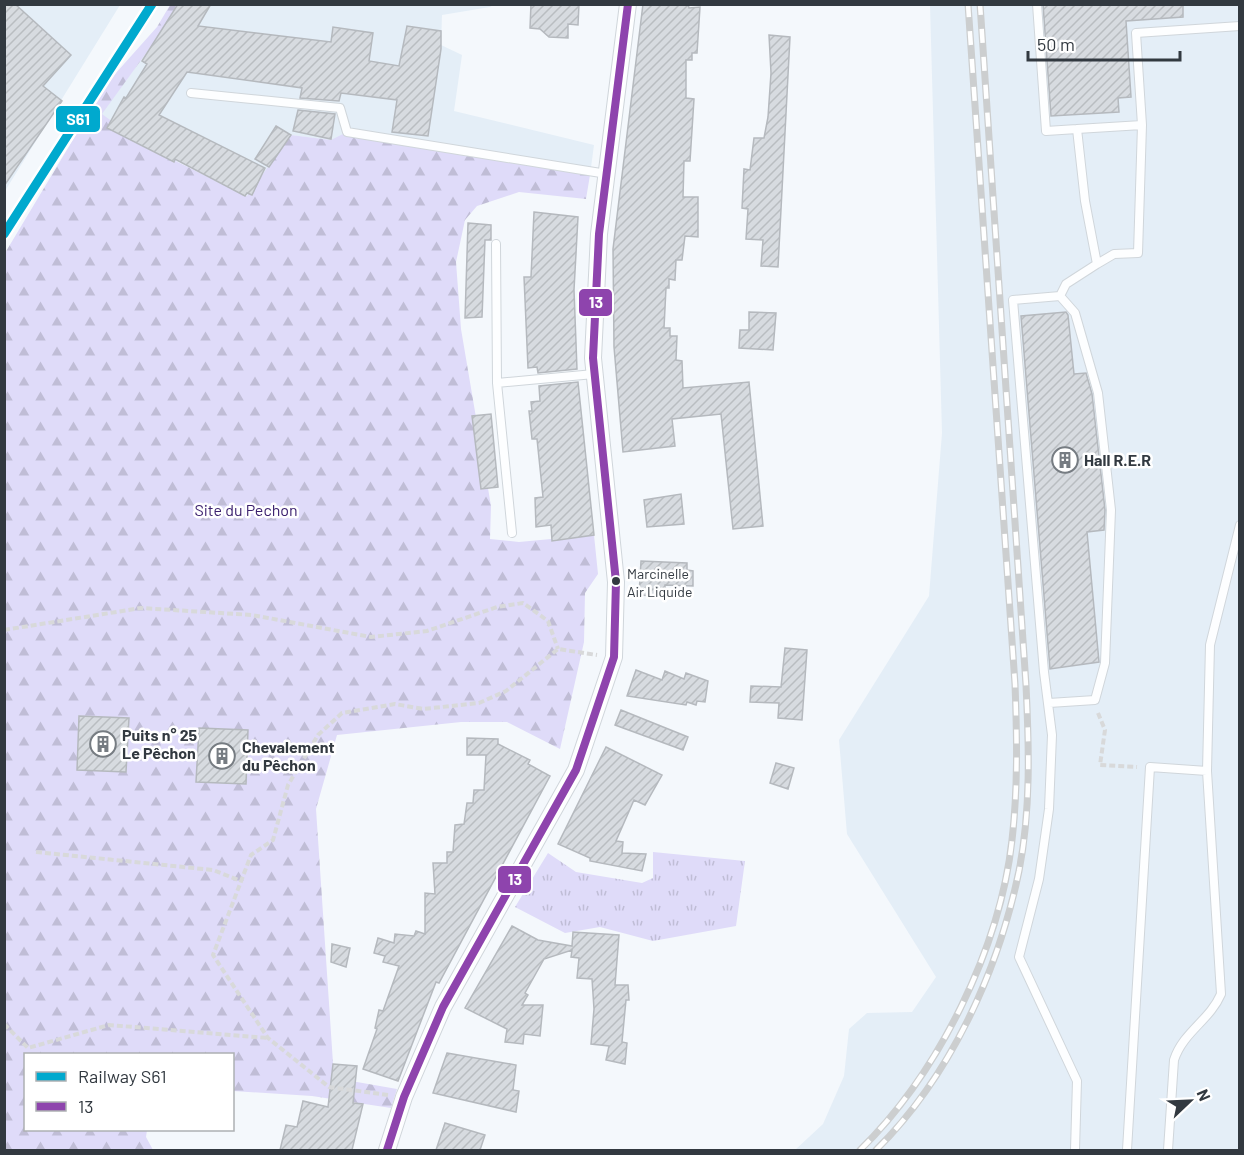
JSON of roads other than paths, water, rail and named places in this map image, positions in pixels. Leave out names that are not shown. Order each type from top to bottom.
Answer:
[{"type":"street","points":[[387,1150],[404,1097],[443,1006],[576,770],[614,657],[616,582],[594,374],[599,234],[628,4]]},
{"type":"lane","points":[[1037,4],[1046,131],[1142,125]]},
{"type":"lane","points":[[1060,296],[1066,284],[1114,254],[1138,253],[1142,125],[1136,33],[1239,26]]},
{"type":"lane","points":[[191,93],[340,108],[347,132],[607,174]]},
{"type":"lane","points":[[1077,129],[1085,201],[1097,264]]},
{"type":"lane","points":[[496,244],[496,383],[512,534]]},
{"type":"lane","points":[[1049,703],[1095,700],[1105,663],[1111,510],[1098,393],[1075,313],[1060,296]]},
{"type":"lane","points":[[1060,296],[1013,300],[1044,672],[1049,703],[1052,768],[1045,844],[1019,957],[1077,1081],[1075,1150]]},
{"type":"lane","points":[[496,383],[594,374]]},
{"type":"lane","points":[[1168,1150],[1174,1060],[1178,1048],[1185,1036],[1215,1009],[1221,994],[1207,771],[1210,645],[1239,525]]},
{"type":"lane","points":[[1127,1150],[1150,767],[1207,771]]},
{"type":"railway","points":[[860,1150],[915,1085],[961,1007],[994,924],[1005,881],[1014,820],[1015,684],[968,4]]},
{"type":"railway","points":[[876,1150],[927,1090],[967,1021],[984,984],[1010,909],[1026,825],[1028,755],[1026,685],[980,4]]},
{"type":"rail line","name":"S61","points":[[4,234],[152,4]]},
{"type":"place","name":"Hall R.E.R","points":[[1065,460]]},
{"type":"place","name":"Marcinelle Air Liquide","points":[[616,581]]},
{"type":"place","name":"Puits n° 25 Le Pêchon","points":[[103,744]]},
{"type":"place","name":"Chevalement du Pêchon","points":[[222,756]]},
{"type":"park label","name":"Site du Pechon","points":[[246,510]]}]
